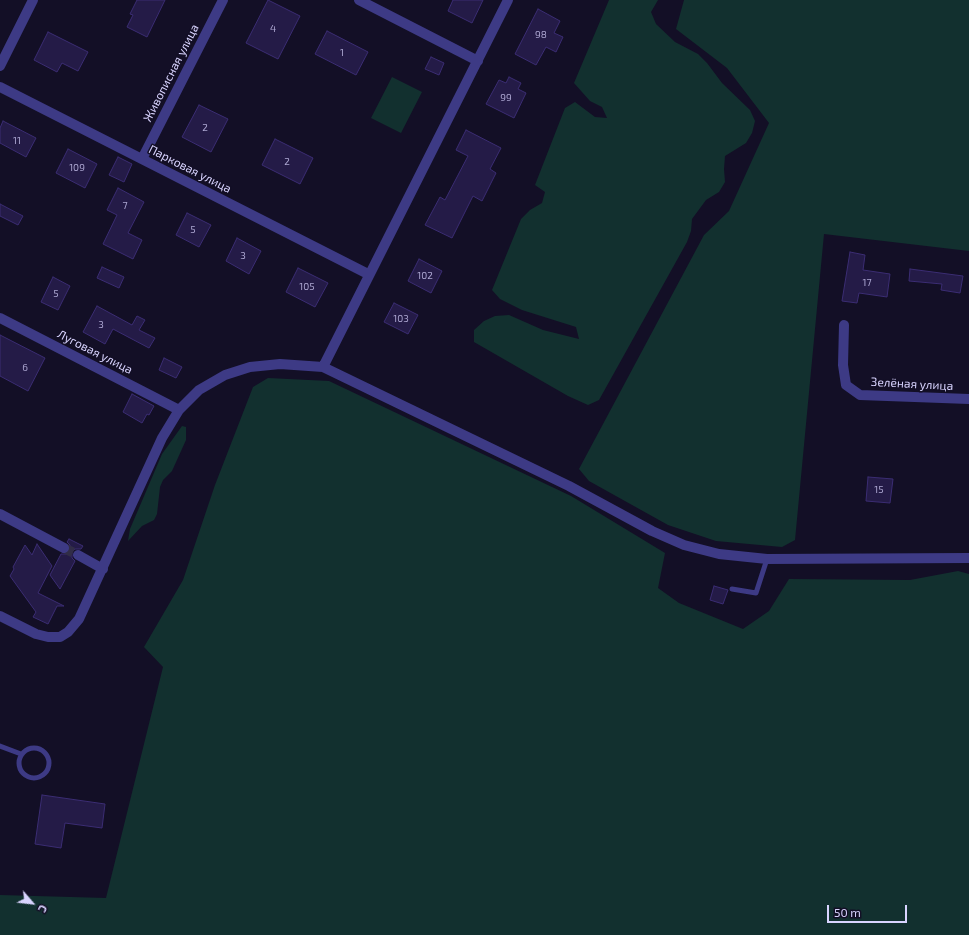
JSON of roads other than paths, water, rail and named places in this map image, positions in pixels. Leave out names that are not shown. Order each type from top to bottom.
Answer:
[{"type":"street","points":[[0,66],[33,0]]},
{"type":"street","name":"Живописная улица","points":[[142,159],[223,0]]},
{"type":"street","points":[[359,0],[478,61]]},
{"type":"street","points":[[323,367],[368,274],[508,0]]},
{"type":"street","name":"Парковая улица","points":[[0,87],[368,274]]},
{"type":"street","name":"Луговая улица","points":[[0,318],[179,410]]},
{"type":"street","name":"Зелёная улица","points":[[844,325],[843,365],[846,385],[860,395],[969,399]]},
{"type":"street","points":[[0,616],[36,634],[48,637],[60,637],[68,632],[80,619],[162,438],[179,410],[198,390],[224,375],[250,367],[280,364],[323,367],[569,486],[652,531],[684,545],[719,554],[767,559],[969,558]]},
{"type":"street","points":[[0,514],[64,548]]},
{"type":"street","points":[[78,555],[103,569]]},
{"type":"lane","points":[[732,589],[756,593],[767,559]]},
{"type":"lane","points":[[0,746],[21,754]]},
{"type":"lane","points":[[28,748],[38,748],[42,750],[46,753],[49,762],[47,771],[40,777],[30,777],[22,772],[19,764],[21,754],[28,748]]},
{"type":"tunnel","points":[[64,548],[78,555]]}]
